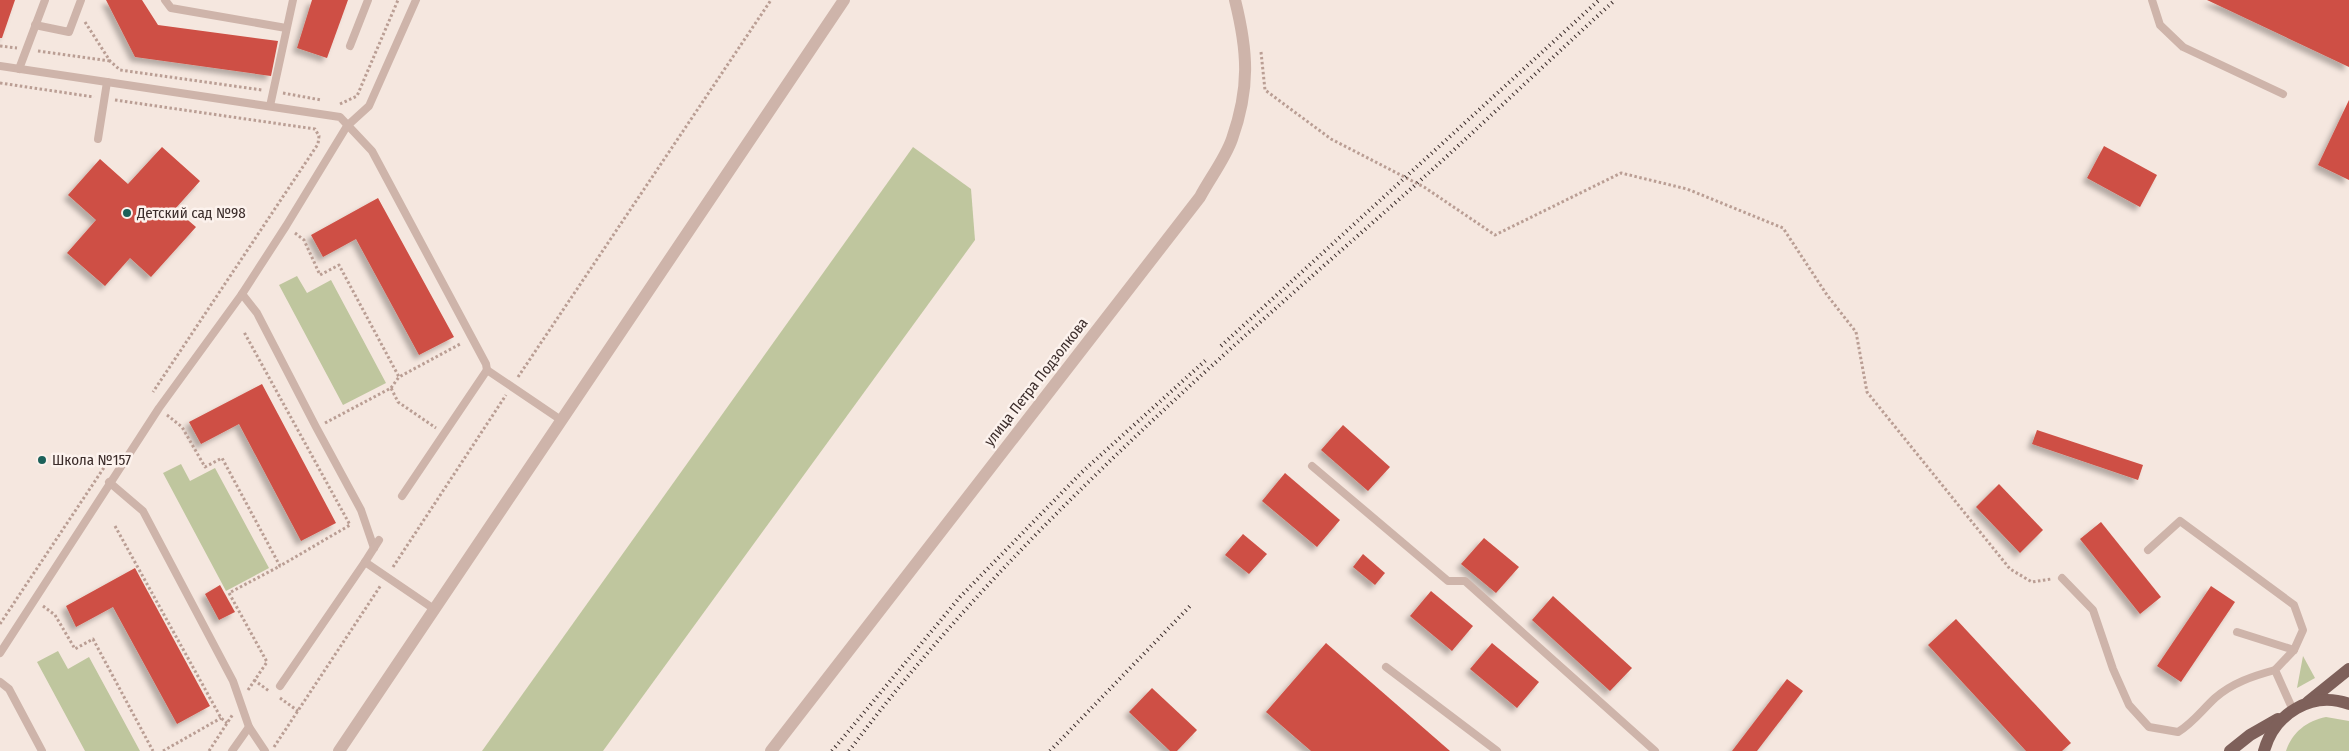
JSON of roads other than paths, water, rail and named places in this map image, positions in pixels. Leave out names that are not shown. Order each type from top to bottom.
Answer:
[{"type":"main road","points":[[2230,751],[2250,735],[2307,703],[2349,669]]},
{"type":"main road","points":[[2307,703],[2332,700],[2349,704]]},
{"type":"main road","points":[[2264,751],[2272,731],[2279,721],[2293,710]]},
{"type":"street","points":[[339,751],[844,0]]},
{"type":"street","name":"улица Петра Подзолкова","points":[[770,751],[1200,197],[1231,141],[1245,90],[1247,65],[1243,32],[1235,0]]},
{"type":"lane","points":[[19,69],[45,0]]},
{"type":"lane","points":[[35,25],[69,32],[81,0]]},
{"type":"lane","points":[[165,0],[171,8],[286,28]]},
{"type":"lane","points":[[270,106],[293,0]]},
{"type":"lane","points":[[350,46],[368,0]]},
{"type":"lane","points":[[0,653],[109,482],[159,408],[242,294],[347,126],[369,106],[416,0]]},
{"type":"lane","points":[[2152,0],[2160,25],[2183,47],[2283,94]]},
{"type":"lane","points":[[0,66],[340,117],[372,151],[486,364],[487,370],[402,496]]},
{"type":"lane","points":[[98,139],[107,82]]},
{"type":"lane","points":[[242,294],[257,313],[361,510],[374,548]]},
{"type":"lane","points":[[487,370],[561,420]]},
{"type":"lane","points":[[1312,466],[1448,581],[1465,581],[1655,751]]},
{"type":"lane","points":[[109,482],[143,511],[241,700],[249,727],[265,751]]},
{"type":"lane","points":[[2062,578],[2093,610],[2113,669],[2128,705],[2149,727],[2178,732],[2189,726],[2216,697],[2247,677],[2275,670],[2294,650],[2303,630],[2294,605],[2180,521],[2148,550]]},
{"type":"lane","points":[[280,686],[379,540]]},
{"type":"lane","points":[[365,562],[434,608]]},
{"type":"lane","points":[[2237,632],[2294,650]]},
{"type":"lane","points":[[1386,667],[1497,751]]},
{"type":"lane","points":[[2275,670],[2293,710]]},
{"type":"lane","points":[[0,682],[9,689],[42,751]]},
{"type":"lane","points":[[232,751],[249,727]]},
{"type":"railway","points":[[1221,346],[1599,0]]},
{"type":"railway","points":[[849,751],[911,673],[977,597],[1045,525],[1116,455],[1263,319],[1438,164],[1615,0]]},
{"type":"railway","points":[[832,751],[960,597],[1082,472],[1206,360]]},
{"type":"railway","points":[[1050,751],[1192,604]]},
{"type":"place","name":"Детский сад №98","points":[[127,213]]},
{"type":"place","name":"Школа №157","points":[[42,460]]}]
